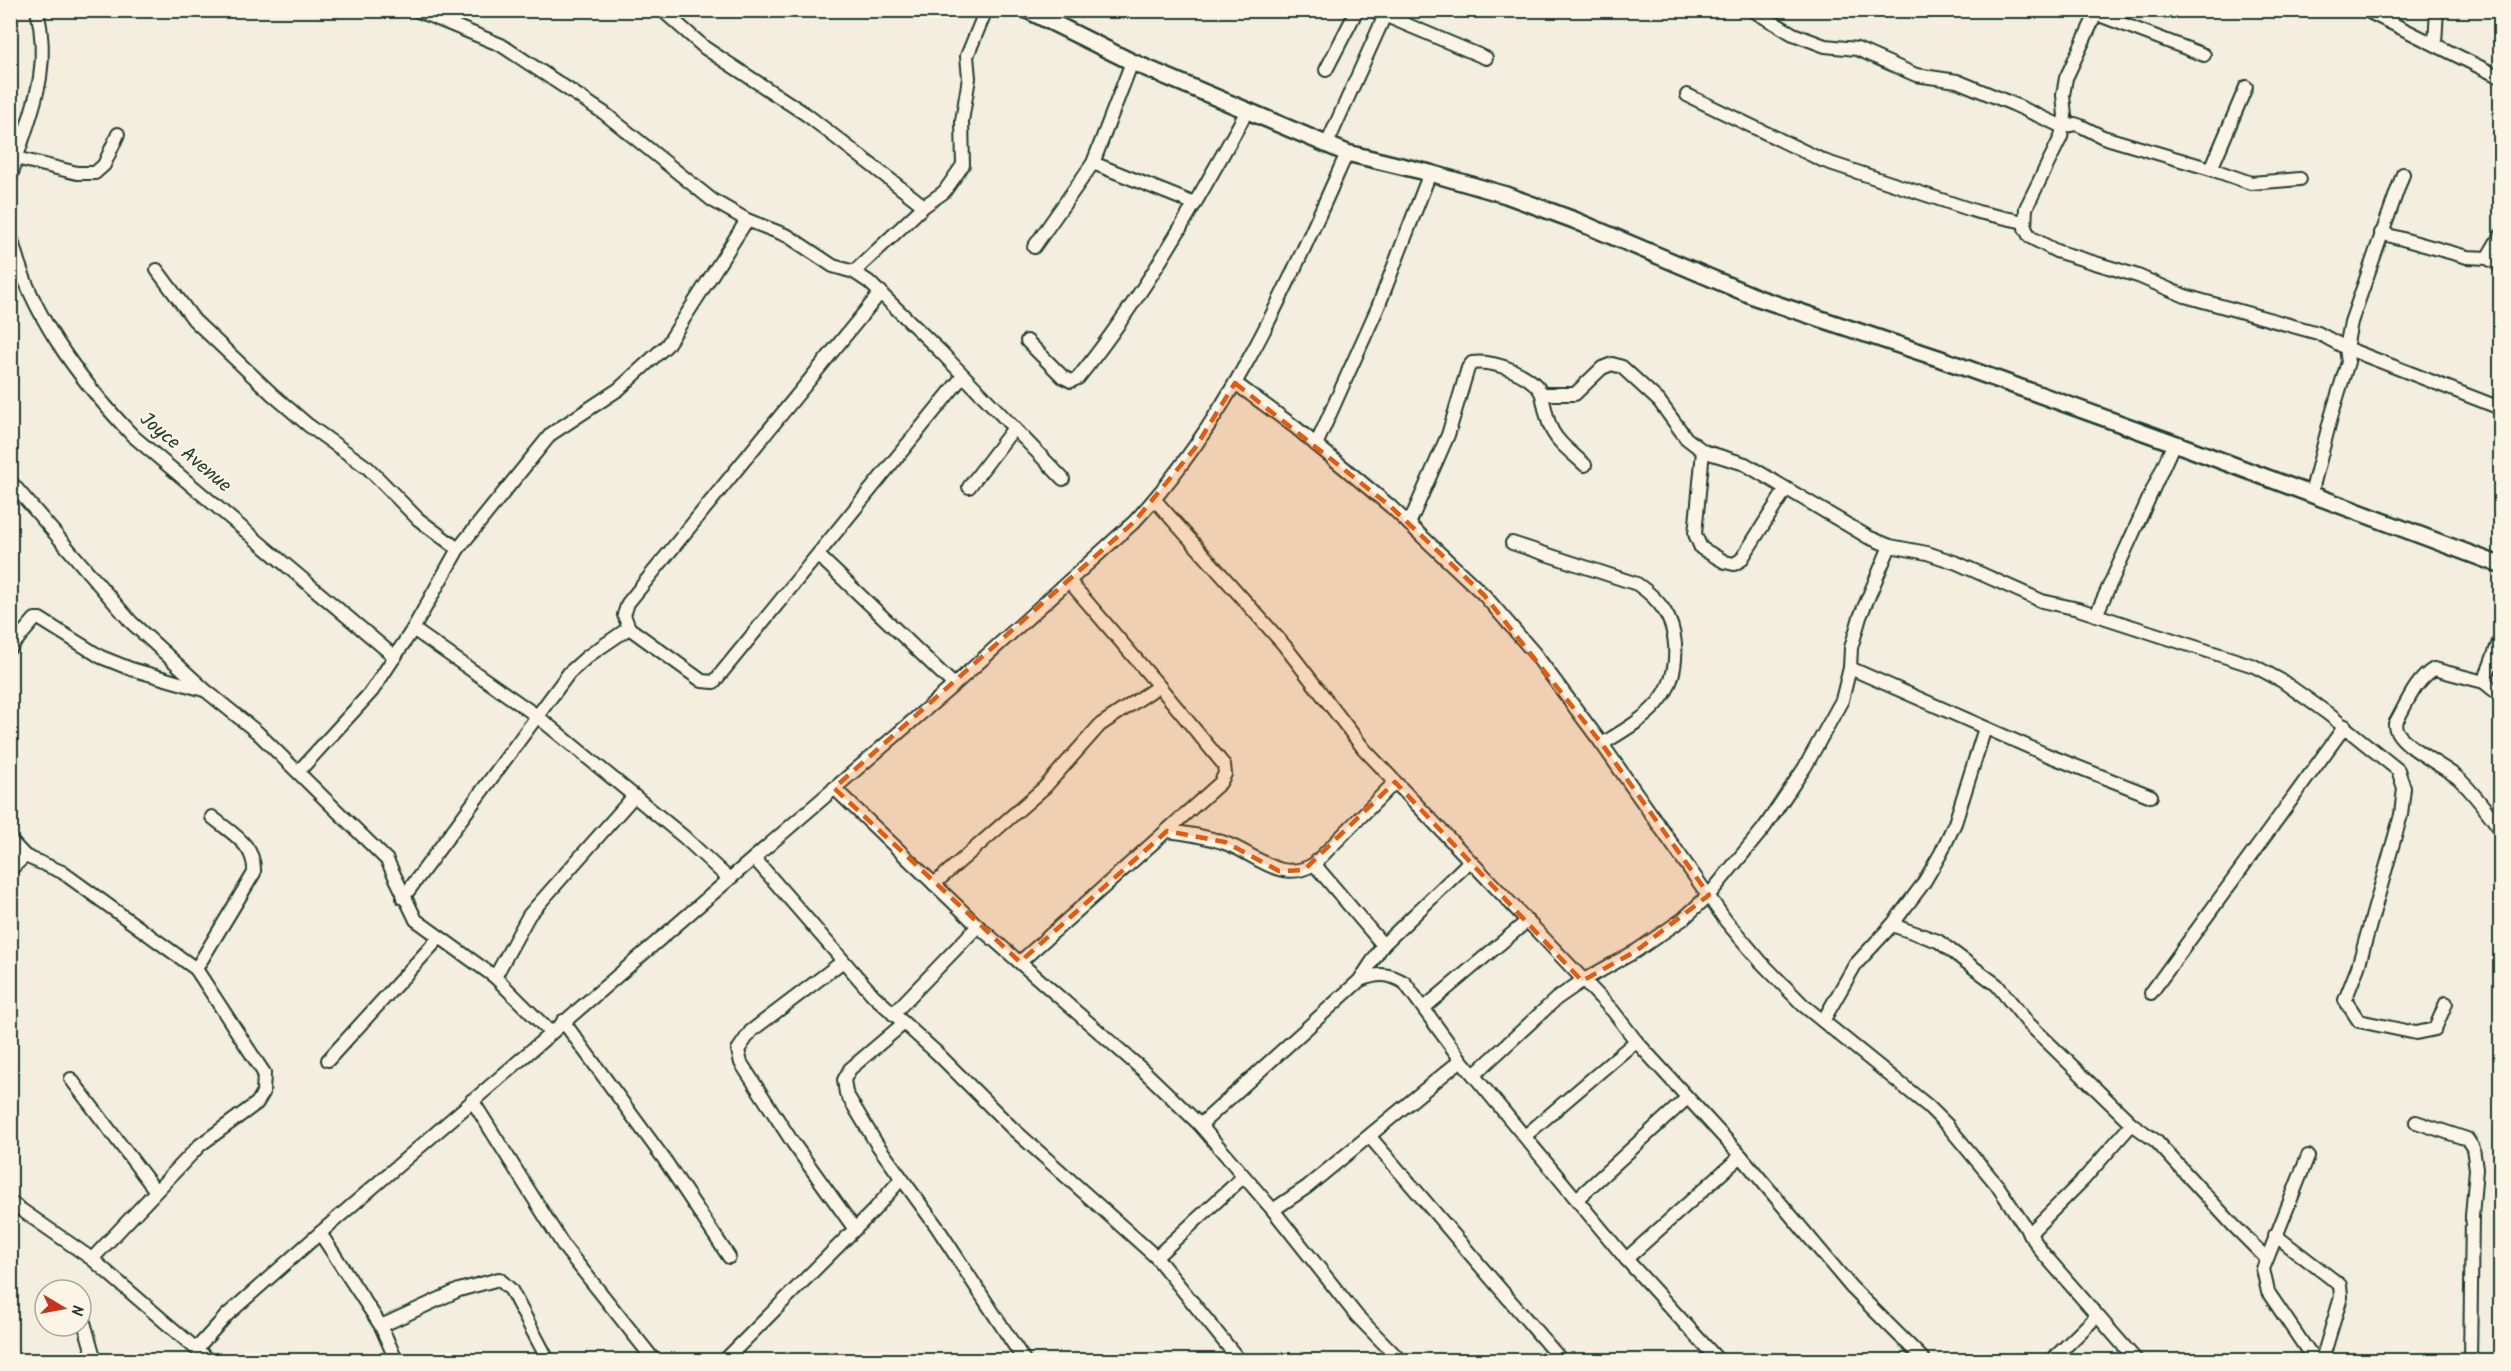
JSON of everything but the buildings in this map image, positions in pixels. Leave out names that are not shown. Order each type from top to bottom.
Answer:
[{"type":"main road","points":[[1027,10],[1132,62],[1347,153],[1431,173],[1506,195],[1574,220],[1767,301],[1938,358],[2174,443],[2500,565]]},
{"type":"street","points":[[10,180],[42,79],[43,49],[37,10]]},
{"type":"street","points":[[416,10],[501,45],[604,113],[692,186],[747,220],[788,236],[833,266],[854,272],[881,292],[1063,479]]},
{"type":"street","points":[[662,10],[705,48],[815,121],[924,206]]},
{"type":"street","points":[[854,272],[924,206],[944,192],[963,165],[962,121],[969,78],[967,56],[987,10]]},
{"type":"street","points":[[1326,70],[1357,10]]},
{"type":"street","points":[[1372,10],[1486,58]]},
{"type":"street","points":[[1752,10],[1793,34],[1825,46],[1857,49],[1916,75],[1956,81],[2013,104],[2063,128],[2075,124],[2103,137],[2211,168],[2251,183],[2300,179]]},
{"type":"street","points":[[2365,10],[2500,77]]},
{"type":"street","points":[[2435,43],[2437,10]]},
{"type":"street","points":[[2204,55],[2091,13],[2066,78],[2063,95],[2063,128],[2055,151],[2030,196],[2024,222],[2030,237],[2056,251],[2138,276],[2186,296],[2318,333],[2346,348],[2500,408]]},
{"type":"street","points":[[1327,144],[1385,15]]},
{"type":"street","points":[[1034,247],[1093,163],[1132,62]]},
{"type":"street","points":[[2211,168],[2246,87]]},
{"type":"street","points":[[1687,95],[1824,161],[1978,212],[2024,222]]},
{"type":"street","points":[[1027,341],[1063,377],[1071,381],[1078,378],[1108,340],[1195,204],[1247,111]]},
{"type":"street","points":[[16,158],[77,173],[95,173],[104,165],[118,134]]},
{"type":"street","points":[[197,1348],[227,1315],[320,1233],[954,685],[1155,500],[1202,438],[1236,383],[1300,257],[1347,153]]},
{"type":"street","points":[[1093,163],[1195,204]]},
{"type":"street","points":[[1316,445],[1378,307],[1431,173]]},
{"type":"street","points":[[2311,494],[2348,362],[2346,348],[2363,284],[2403,174]]},
{"type":"street","points":[[299,771],[372,692],[413,629],[458,549],[550,434],[619,389],[668,345],[747,220]]},
{"type":"street","name":"Joyce Avenue","points":[[10,232],[13,260],[41,315],[56,340],[100,400],[133,436],[395,657]]},
{"type":"street","points":[[2381,233],[2467,257],[2487,258],[2500,266]]},
{"type":"street","points":[[2487,258],[2500,236]]},
{"type":"street","points":[[157,270],[194,320],[272,394],[308,425],[368,468],[418,519],[458,549]]},
{"type":"street","points":[[881,292],[628,603],[624,615],[629,628],[702,681],[714,682],[963,376]]},
{"type":"street","points":[[1409,524],[1448,435],[1468,368],[1472,363],[1481,362],[1529,378],[1542,393],[1548,426],[1553,435],[1585,465]]},
{"type":"street","points":[[1542,393],[1575,394],[1602,368],[1617,364],[1628,370],[1659,401],[1686,438],[1703,451],[1745,464],[1868,537],[1890,546],[1957,562],[2042,601],[2096,615],[2254,666],[2282,681],[2345,726],[2398,770],[2404,788],[2395,836],[2358,967],[2345,1000],[2359,1021],[2416,1033],[2435,1029],[2446,1003]]},
{"type":"street","points":[[1236,383],[1316,445],[1409,524],[1484,594],[1535,654],[1602,744],[1726,921],[1761,962],[1803,1005],[1928,1106],[1948,1126],[1992,1179],[2029,1234],[2136,1360]]},
{"type":"street","points":[[969,488],[1014,428]]},
{"type":"street","points":[[2096,615],[2174,443]]},
{"type":"street","points":[[1703,451],[1695,534],[1701,548],[1725,562],[1734,564],[1741,560],[1786,489]]},
{"type":"street","points":[[10,481],[105,595],[205,690],[257,732],[299,771],[387,860],[393,868],[403,898],[416,920],[495,977],[550,1032]]},
{"type":"street","points":[[1155,500],[1284,645],[1364,749],[1582,981],[1618,1016],[1636,1041],[1686,1099],[1741,1156],[1851,1287],[1924,1360]]},
{"type":"street","points":[[1512,543],[1637,584],[1653,595],[1664,608],[1674,630],[1676,670],[1672,684],[1648,713],[1602,744]]},
{"type":"street","points":[[1474,1076],[1556,999],[1582,981],[1636,951],[1683,919],[1709,895],[1764,828],[1805,767],[1842,700],[1850,669],[1851,648],[1860,617],[1890,546]]},
{"type":"street","points":[[818,555],[954,685]]},
{"type":"street","points":[[1020,962],[1220,783],[1225,774],[1224,765],[1069,581]]},
{"type":"street","points":[[10,648],[35,619],[40,619],[101,657],[131,669],[205,690]]},
{"type":"street","points":[[403,898],[578,663],[629,628]]},
{"type":"street","points":[[413,629],[537,716],[729,879]]},
{"type":"street","points":[[2484,682],[2500,639]]},
{"type":"street","points":[[1850,669],[1985,728],[2151,796]]},
{"type":"street","points":[[2500,695],[2484,682],[2445,670],[2434,669],[2425,674],[2395,724],[2398,736],[2459,779],[2500,829]]},
{"type":"street","points":[[934,884],[1045,787],[1100,725],[1159,686]]},
{"type":"street","points":[[2151,993],[2345,726]]},
{"type":"street","points":[[1823,1021],[1855,965],[1892,925],[1923,884],[1950,833],[1985,728]]},
{"type":"street","points":[[1167,831],[1225,842],[1280,871],[1304,870],[1314,864],[1395,782]]},
{"type":"street","points":[[834,788],[978,926],[1145,1072],[1200,1125],[1273,1210],[1357,1316],[1400,1360]]},
{"type":"street","points":[[495,977],[529,915],[634,796]]},
{"type":"street","points":[[196,969],[254,873],[254,861],[246,844],[212,817]]},
{"type":"street","points":[[10,840],[26,856],[62,872],[196,969],[264,1073],[263,1093],[257,1103],[200,1144],[92,1259]]},
{"type":"street","points":[[10,870],[26,856]]},
{"type":"street","points":[[754,858],[842,962],[903,1024],[1012,1128],[1156,1257],[1239,1360]]},
{"type":"street","points":[[1200,1125],[1360,980],[1383,945],[1470,862]]},
{"type":"street","points":[[1314,864],[1383,945]]},
{"type":"street","points":[[1424,1008],[1526,922]]},
{"type":"street","points":[[1892,925],[1938,941],[1997,985],[2028,1023],[2132,1124],[2156,1140],[2266,1258]]},
{"type":"street","points":[[893,1014],[978,926]]},
{"type":"street","points":[[327,1060],[439,938]]},
{"type":"street","points":[[842,962],[751,1031],[738,1050],[741,1063],[793,1143],[854,1228]]},
{"type":"street","points":[[1360,980],[1379,974],[1405,983],[1474,1076],[1578,1198],[1626,1259],[1718,1360]]},
{"type":"street","points":[[563,1021],[664,1159],[729,1257]]},
{"type":"street","points":[[903,1024],[850,1069],[845,1075],[843,1086],[876,1143],[937,1227],[1024,1360]]},
{"type":"street","points":[[1525,1136],[1636,1041]]},
{"type":"street","points":[[1273,1210],[1307,1187],[1370,1137],[1461,1060]]},
{"type":"street","points":[[71,1079],[155,1190]]},
{"type":"street","points":[[1578,1198],[1686,1099]]},
{"type":"street","points":[[472,1100],[565,1248],[654,1360]]},
{"type":"street","points":[[2416,1122],[2467,1139],[2473,1148],[2476,1169],[2472,1216],[2470,1360]]},
{"type":"street","points":[[2029,1234],[2083,1180],[2132,1124]]},
{"type":"street","points":[[1370,1137],[1562,1360]]},
{"type":"street","points":[[1626,1259],[1741,1156]]},
{"type":"street","points":[[2308,1156],[2266,1258],[2264,1276],[2268,1292],[2314,1360]]},
{"type":"street","points":[[1156,1257],[1243,1177]]},
{"type":"street","points":[[725,1360],[879,1205],[901,1179]]},
{"type":"street","points":[[10,1202],[92,1259],[209,1360]]},
{"type":"street","points":[[320,1233],[381,1326],[396,1360]]},
{"type":"street","points":[[2275,1235],[2340,1285],[2341,1297],[2322,1360]]},
{"type":"street","points":[[381,1326],[459,1290],[499,1279],[511,1290],[548,1360]]},
{"type":"street","points":[[2052,1360],[2097,1316]]},
{"type":"street","points":[[89,1338],[95,1360]]},
{"type":"highlighted area","points":[[1235,383],[1390,506],[1484,595],[1602,744],[1709,895],[1636,951],[1582,981],[1395,782],[1304,870],[1279,871],[1225,842],[1167,831],[1020,962],[834,788],[1134,522],[1195,448]]}]
